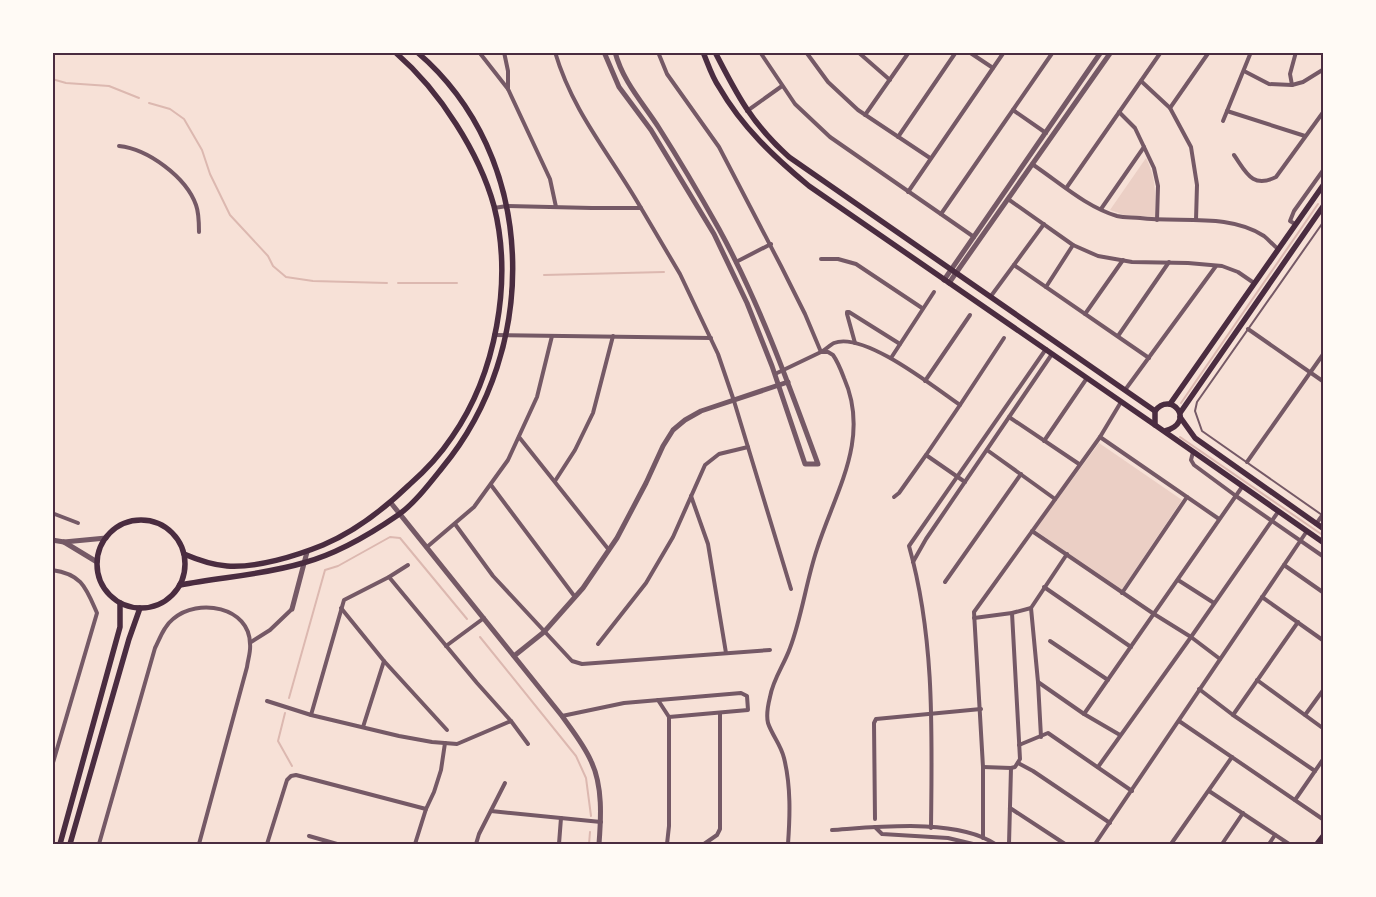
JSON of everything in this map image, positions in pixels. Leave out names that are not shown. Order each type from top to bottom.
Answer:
[{"type":"main road","points":[[184,554],[212,563],[237,566],[307,552],[335,540],[369,520],[391,503],[424,471],[452,437],[473,400],[488,364],[501,286],[501,266],[494,208],[477,161],[448,111],[426,82],[395,52]]},
{"type":"main road","points":[[180,585],[252,574],[304,563],[344,547],[400,514],[424,490],[451,458],[474,422],[495,376],[507,336],[512,300],[513,272],[507,206],[498,174],[469,114],[442,78],[417,52]]},
{"type":"main road","points":[[703,52],[718,86],[738,116],[765,147],[808,186],[1165,431],[1324,543]]},
{"type":"main road","points":[[715,52],[747,111],[758,127],[789,157],[1155,411]]},
{"type":"main road","points":[[1170,404],[1324,184]]},
{"type":"main road","points":[[1165,431],[1174,428],[1179,421],[1180,415],[1324,205]]},
{"type":"main road","points":[[1155,425],[1155,411],[1162,405],[1170,404],[1174,406],[1194,438],[1323,528]]},
{"type":"main road","points":[[140,520],[150,521],[168,530],[180,545],[184,554],[185,570],[180,585],[175,592],[156,606],[140,608],[120,603],[113,598],[99,578],[98,554],[106,538],[121,525],[140,520]]},
{"type":"main road","points":[[60,844],[120,627],[120,603]]},
{"type":"main road","points":[[70,844],[129,639],[140,608]]},
{"type":"main road","points":[[1317,844],[1324,835]]},
{"type":"street","points":[[479,52],[508,89],[550,179],[556,207]]},
{"type":"street","points":[[504,52],[508,71],[508,89]]},
{"type":"street","points":[[555,52],[568,90],[583,119],[624,178],[680,274],[718,354],[734,401],[790,590]]},
{"type":"street","points":[[604,52],[619,87],[651,130],[714,234],[747,303],[775,374],[806,464],[818,464],[784,371],[745,280],[680,160],[633,93],[615,52]]},
{"type":"street","points":[[658,52],[667,74],[719,147],[771,244],[821,352]]},
{"type":"street","points":[[760,52],[795,104],[830,138],[974,237]]},
{"type":"street","points":[[806,52],[828,82],[865,115],[930,158]]},
{"type":"street","points":[[865,115],[908,52]]},
{"type":"street","points":[[898,137],[956,52]]},
{"type":"street","points":[[968,52],[993,68]]},
{"type":"street","points":[[908,192],[1004,52]]},
{"type":"street","points":[[941,214],[1052,52]]},
{"type":"street","points":[[954,271],[974,237],[1101,52]]},
{"type":"street","points":[[946,281],[1008,199],[1111,52]]},
{"type":"street","points":[[1066,187],[1161,52]]},
{"type":"street","points":[[1170,108],[1209,52]]},
{"type":"street","points":[[1222,121],[1251,52]]},
{"type":"street","points":[[1292,85],[1290,74],[1296,52]]},
{"type":"street","points":[[859,53],[890,80]]},
{"type":"street","points":[[1244,71],[1269,84],[1292,85],[1303,82],[1324,69]]},
{"type":"street","points":[[1141,81],[1170,108],[1191,147],[1197,185],[1196,220]]},
{"type":"street","points":[[747,111],[782,86]]},
{"type":"street","points":[[1013,110],[1046,133]]},
{"type":"street","points":[[1227,111],[1305,136]]},
{"type":"street","points":[[1234,155],[1252,179],[1259,182],[1269,181],[1276,177],[1324,111]]},
{"type":"street","points":[[1119,112],[1134,128],[1154,168],[1158,186],[1157,220]]},
{"type":"street","points":[[119,146],[130,147],[169,170],[187,190],[196,206],[200,232]]},
{"type":"street","points":[[1101,209],[1144,147]]},
{"type":"street","points":[[1032,164],[1101,209],[1118,216],[1157,220],[1196,220],[1231,223],[1264,236],[1278,249]]},
{"type":"street","points":[[1295,224],[1290,221],[1294,211],[1324,169]]},
{"type":"street","points":[[1008,199],[1073,245],[1098,256],[1132,262],[1169,262],[1216,266],[1238,272],[1254,284]]},
{"type":"street","points":[[494,208],[507,206],[641,208]]},
{"type":"street","points":[[991,296],[1044,224]]},
{"type":"street","points":[[736,262],[771,244]]},
{"type":"street","points":[[1046,287],[1073,245]]},
{"type":"street","points":[[821,258],[838,259],[856,264],[922,308]]},
{"type":"street","points":[[1085,314],[1123,260]]},
{"type":"street","points":[[1118,336],[1169,262]]},
{"type":"street","points":[[1014,265],[1149,358]]},
{"type":"street","points":[[1125,390],[1216,266]]},
{"type":"street","points":[[891,358],[934,292]]},
{"type":"street","points":[[855,343],[847,312],[900,344]]},
{"type":"street","points":[[925,381],[970,315]]},
{"type":"street","points":[[1248,329],[1324,382]]},
{"type":"street","points":[[494,335],[710,338]]},
{"type":"street","points":[[427,547],[474,507],[508,460],[537,397],[552,336]]},
{"type":"street","points":[[554,481],[575,450],[593,413],[613,336]]},
{"type":"street","points":[[894,497],[899,493],[960,406],[1004,338]]},
{"type":"street","points":[[775,374],[821,352],[835,343],[855,343],[891,358],[960,406]]},
{"type":"street","points":[[931,828],[932,714],[926,636],[918,580],[909,546],[1046,349]]},
{"type":"street","points":[[788,844],[790,812],[788,779],[784,758],[768,724],[770,695],[774,680],[786,659],[798,626],[817,548],[850,456],[855,426],[854,406],[836,359],[833,354],[821,352]]},
{"type":"street","points":[[1246,462],[1324,353]]},
{"type":"street","points":[[913,562],[926,539],[1052,354]]},
{"type":"street","points":[[1044,441],[1087,378]]},
{"type":"street","points":[[514,656],[544,632],[583,588],[617,538],[663,446],[673,430],[685,420],[701,411],[788,382]]},
{"type":"street","points":[[983,838],[981,709],[974,612],[1100,437],[1121,402]]},
{"type":"street","points":[[1009,417],[1079,464]]},
{"type":"street","points":[[519,437],[609,550]]},
{"type":"street","points":[[1100,437],[1219,519]]},
{"type":"street","points":[[598,644],[646,583],[673,537],[705,464],[719,454],[748,447]]},
{"type":"street","points":[[987,450],[1055,499]]},
{"type":"street","points":[[1194,452],[1191,460],[1194,464],[1300,542],[1324,557]]},
{"type":"street","points":[[926,455],[966,482]]},
{"type":"street","points":[[945,582],[1021,474]]},
{"type":"street","points":[[490,485],[575,597]]},
{"type":"street","points":[[1084,714],[1242,487]]},
{"type":"street","points":[[691,496],[708,544],[726,653]]},
{"type":"street","points":[[1122,593],[1187,497]]},
{"type":"street","points":[[391,503],[562,716],[591,761],[598,787],[601,822],[599,844]]},
{"type":"street","points":[[1098,767],[1278,512]]},
{"type":"street","points":[[52,513],[78,523]]},
{"type":"street","points":[[1316,524],[1323,515]]},
{"type":"street","points":[[454,524],[493,576],[572,661],[582,664],[770,650]]},
{"type":"street","points":[[1032,531],[1122,593],[1191,637],[1220,659]]},
{"type":"street","points":[[1095,844],[1307,532]]},
{"type":"street","points":[[52,540],[64,542],[106,538]]},
{"type":"street","points":[[64,542],[97,562]]},
{"type":"street","points":[[251,642],[270,630],[292,609],[307,552]]},
{"type":"street","points":[[1041,737],[1038,682],[1030,608],[1067,554]]},
{"type":"street","points":[[311,715],[344,600],[390,577],[408,565]]},
{"type":"street","points":[[1284,565],[1324,593]]},
{"type":"street","points":[[52,570],[68,572],[86,587],[97,612],[52,766]]},
{"type":"street","points":[[390,577],[446,646],[511,721],[528,744]]},
{"type":"street","points":[[1178,580],[1214,603]]},
{"type":"street","points":[[1044,587],[1131,647]]},
{"type":"street","points":[[1262,597],[1324,641]]},
{"type":"street","points":[[99,844],[155,648],[163,630],[173,619],[188,609],[205,606],[218,608],[233,614],[246,627],[251,642],[247,666],[199,844]]},
{"type":"street","points":[[341,608],[384,661],[446,730]]},
{"type":"street","points":[[974,618],[1012,613],[1030,608]]},
{"type":"street","points":[[983,767],[1011,768],[1020,759],[1012,613]]},
{"type":"street","points":[[446,646],[484,618]]},
{"type":"street","points":[[1233,715],[1298,622]]},
{"type":"street","points":[[1050,640],[1108,680]]},
{"type":"street","points":[[363,728],[384,661]]},
{"type":"street","points":[[1257,680],[1324,729]]},
{"type":"street","points":[[1038,682],[1084,714],[1120,735]]},
{"type":"street","points":[[1199,689],[1233,715],[1315,771]]},
{"type":"street","points":[[1305,716],[1324,689]]},
{"type":"street","points":[[562,716],[624,703],[741,693],[747,696],[748,710],[670,717]]},
{"type":"street","points":[[658,700],[670,717],[669,826],[667,844]]},
{"type":"street","points":[[267,701],[311,715],[363,728],[399,736],[457,744],[511,721]]},
{"type":"street","points":[[875,819],[874,723],[876,719],[981,709]]},
{"type":"street","points":[[704,844],[717,835],[720,829],[720,714]]},
{"type":"street","points":[[1179,721],[1324,820]]},
{"type":"street","points":[[1019,745],[1048,733],[1132,791]]},
{"type":"street","points":[[415,844],[441,770],[445,743]]},
{"type":"street","points":[[1171,844],[1232,757]]},
{"type":"street","points":[[1295,800],[1324,758]]},
{"type":"street","points":[[1018,763],[1110,823]]},
{"type":"street","points":[[1009,844],[1011,768]]},
{"type":"street","points":[[267,844],[287,780],[291,776],[296,775],[426,809]]},
{"type":"street","points":[[476,844],[479,834],[505,783]]},
{"type":"street","points":[[1209,791],[1289,844]]},
{"type":"street","points":[[1010,808],[1065,844]]},
{"type":"street","points":[[491,811],[601,822]]},
{"type":"street","points":[[1222,844],[1243,813]]},
{"type":"street","points":[[559,844],[561,818]]},
{"type":"street","points":[[875,827],[882,834],[948,838],[973,844]]},
{"type":"street","points":[[832,830],[875,827],[950,828],[971,833],[995,844]]},
{"type":"street","points":[[1269,844],[1275,835]]},
{"type":"street","points":[[309,836],[337,844]]},
{"type":"street","points":[[932,838],[933,844]]},
{"type":"lane","points":[[1323,515],[1202,431],[1195,411],[1197,402],[1324,221]]},
{"type":"shaded area","points":[[1146,158],[1154,180],[1155,217],[1124,215],[1110,210]]},
{"type":"shaded area","points":[[1099,443],[1182,500],[1121,591],[1035,530]]},
{"type":"waterway","points":[[52,79],[66,83],[109,86],[139,98]]},
{"type":"waterway","points":[[149,103],[170,109],[184,119],[202,150],[210,174],[230,215],[268,256],[273,266],[286,277],[313,281],[387,283]]},
{"type":"waterway","points":[[1181,403],[1318,204]]},
{"type":"waterway","points":[[544,275],[664,272]]},
{"type":"waterway","points":[[398,283],[457,283]]},
{"type":"waterway","points":[[1180,437],[1324,536]]},
{"type":"waterway","points":[[289,698],[325,570],[338,566],[390,537],[400,538],[467,619]]},
{"type":"waterway","points":[[480,637],[576,756],[586,778],[591,816]]},
{"type":"waterway","points":[[285,713],[278,741],[292,766]]},
{"type":"waterway","points":[[589,844],[590,832]]}]
